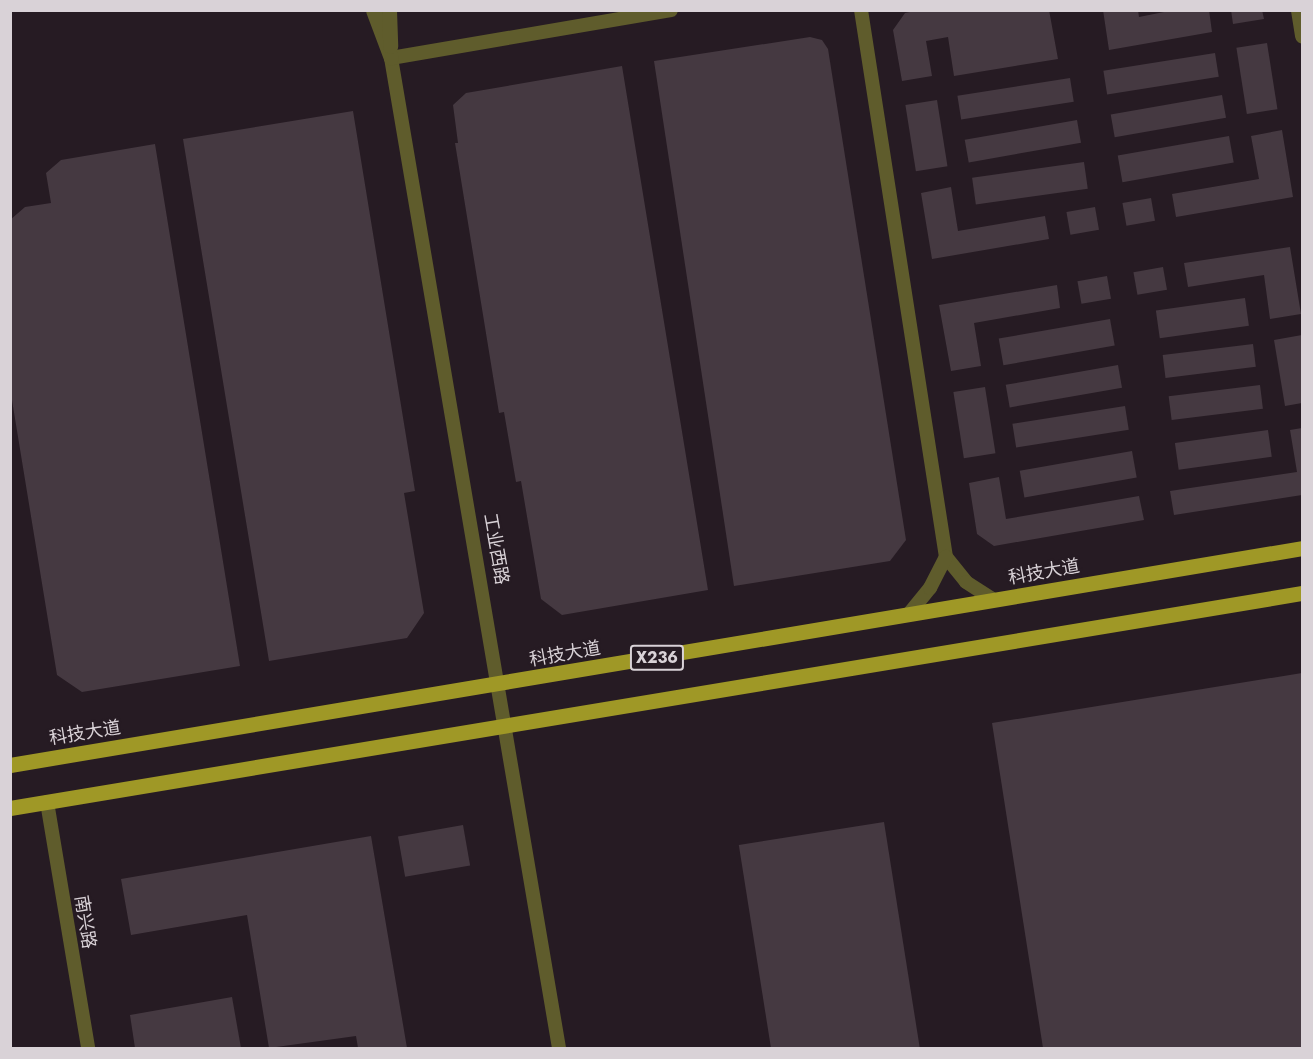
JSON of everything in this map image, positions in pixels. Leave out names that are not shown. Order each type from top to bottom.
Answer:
[{"type":"main road","name":"科技大道","points":[[10,765],[500,685],[1302,548]]},
{"type":"main road","name":"X236","points":[[10,808],[507,728],[1302,593]]},
{"type":"street","name":"工业西路","points":[[373,10],[391,58]]},
{"type":"street","name":"工业西路","points":[[389,10],[391,58],[500,685],[559,1048]]},
{"type":"street","points":[[391,58],[671,10]]},
{"type":"street","points":[[861,10],[946,557],[966,582],[994,600]]},
{"type":"street","points":[[1298,10],[1302,36]]},
{"type":"street","points":[[908,615],[930,588],[946,557]]},
{"type":"street","name":"南兴路","points":[[47,802],[88,1048]]},
{"type":"building","points":[[920,10],[1049,10],[1058,59],[954,76],[948,37],[926,41],[932,76],[902,81],[893,30],[905,13]]},
{"type":"building","points":[[1103,10],[1138,10],[1139,17],[1174,10],[1209,10],[1212,32],[1109,50]]},
{"type":"building","points":[[1231,10],[1262,10],[1264,19],[1233,24]]},
{"type":"building","points":[[810,37],[822,40],[828,49],[906,540],[890,561],[734,586],[654,61]]},
{"type":"building","points":[[1267,43],[1277,109],[1247,114],[1236,48]]},
{"type":"building","points":[[1215,53],[1219,77],[1107,94],[1103,71]]},
{"type":"building","points":[[622,66],[708,590],[562,615],[541,599],[521,481],[516,482],[504,412],[499,413],[455,143],[458,143],[453,105],[466,93]]},
{"type":"building","points":[[1070,78],[1074,102],[961,120],[957,96]]},
{"type":"building","points":[[1222,95],[1226,118],[1115,137],[1111,115]]},
{"type":"building","points":[[937,100],[947,166],[916,171],[905,105]]},
{"type":"building","points":[[353,111],[415,491],[404,493],[424,613],[407,638],[269,661],[183,139]]},
{"type":"building","points":[[1077,120],[1081,143],[969,162],[965,140]]},
{"type":"building","points":[[1282,130],[1293,197],[1176,217],[1172,194],[1259,179],[1251,136]]},
{"type":"building","points":[[1229,136],[1234,163],[1122,182],[1118,156]]},
{"type":"building","points":[[155,144],[240,666],[82,692],[57,675],[10,388],[10,220],[25,207],[51,203],[46,173],[61,160]]},
{"type":"building","points":[[1084,162],[1088,189],[976,204],[972,178]]},
{"type":"building","points":[[951,187],[958,231],[1045,216],[1049,239],[932,259],[921,193]]},
{"type":"building","points":[[1151,198],[1155,221],[1126,226],[1122,203]]},
{"type":"building","points":[[1095,207],[1099,230],[1070,235],[1066,212]]},
{"type":"building","points":[[1290,247],[1301,314],[1270,319],[1264,275],[1188,287],[1184,263]]},
{"type":"building","points":[[1163,267],[1167,290],[1137,295],[1133,272]]},
{"type":"building","points":[[1107,276],[1111,299],[1081,304],[1077,281]]},
{"type":"building","points":[[1057,285],[1060,308],[974,323],[981,366],[951,371],[939,305]]},
{"type":"building","points":[[1245,298],[1249,326],[1160,338],[1156,311]]},
{"type":"building","points":[[1110,319],[1115,346],[1003,365],[999,339]]},
{"type":"building","points":[[1302,335],[1302,403],[1285,406],[1274,340]]},
{"type":"building","points":[[1253,344],[1256,367],[1165,378],[1163,355]]},
{"type":"building","points":[[1118,365],[1122,388],[1010,407],[1006,385]]},
{"type":"building","points":[[1260,385],[1263,409],[1172,420],[1169,396]]},
{"type":"building","points":[[985,387],[995,453],[964,458],[953,392]]},
{"type":"building","points":[[1125,406],[1129,430],[1016,448],[1012,424]]},
{"type":"building","points":[[1302,428],[1302,495],[1174,515],[1170,491],[1297,472],[1290,430]]},
{"type":"building","points":[[1268,430],[1272,457],[1179,470],[1175,443]]},
{"type":"building","points":[[1132,451],[1137,478],[1024,497],[1020,471]]},
{"type":"building","points":[[999,477],[1006,519],[1139,496],[1144,520],[994,546],[977,534],[969,483]]},
{"type":"building","points":[[1302,673],[1302,1048],[1043,1048],[992,723]]},
{"type":"building","points":[[884,822],[920,1048],[771,1048],[739,845]]},
{"type":"building","points":[[463,825],[470,865],[405,877],[398,836]]},
{"type":"building","points":[[371,836],[407,1048],[358,1048],[356,1036],[269,1048],[247,915],[131,935],[121,879]]},
{"type":"building","points":[[232,997],[241,1048],[135,1048],[130,1015]]}]
